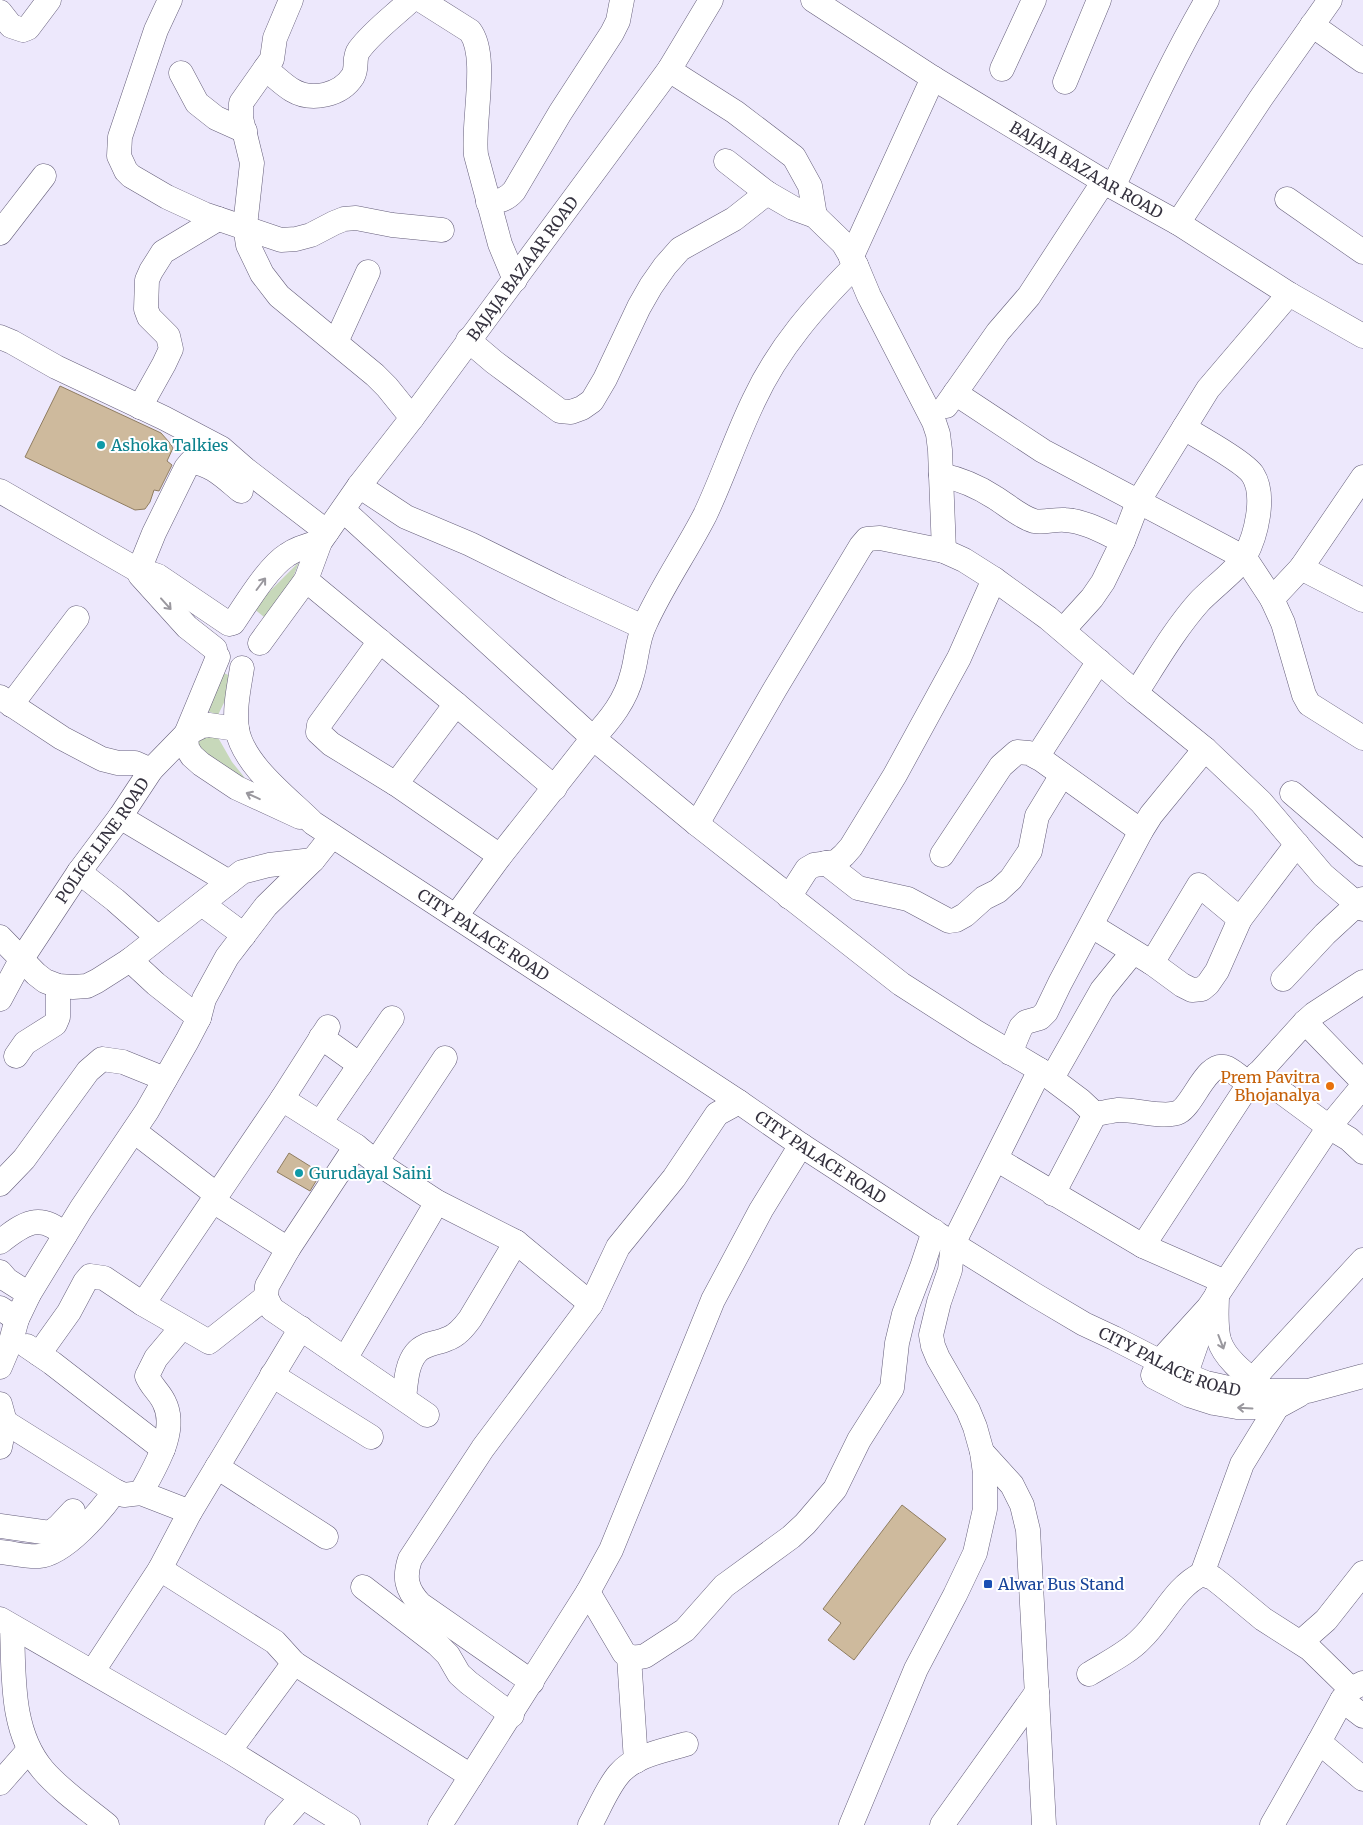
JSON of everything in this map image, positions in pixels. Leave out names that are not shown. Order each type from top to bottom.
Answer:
[{"type":"street","points":[[0,12],[11,26],[23,30],[28,28],[49,0]]},
{"type":"street","points":[[170,0],[156,30],[120,136],[119,156],[126,171],[131,176],[177,202],[218,219],[245,226],[281,240],[296,240],[344,219],[356,218],[392,225],[442,230]]},
{"type":"street","points":[[290,0],[275,38],[272,59],[241,104],[241,118],[252,163],[245,226],[248,245],[262,274],[279,296],[383,382],[412,418]]},
{"type":"street","points":[[265,68],[292,90],[314,96],[330,94],[341,88],[353,76],[356,70],[355,56],[365,42],[411,0]]},
{"type":"street","points":[[421,0],[470,32],[476,39],[478,80],[474,143],[478,167],[500,244],[514,280]]},
{"type":"street","points":[[488,202],[499,202],[507,198],[514,191],[560,113],[612,33],[618,21],[622,0]]},
{"type":"street","name":"BAJAJA BAZAAR ROAD","points":[[324,537],[359,486],[412,418],[669,70],[711,0]]},
{"type":"street","name":"BAJAJA BAZAAR ROAD","points":[[813,0],[933,78],[1109,184],[1178,223],[1290,294],[1363,336]]},
{"type":"street","points":[[1002,69],[1034,0]]},
{"type":"street","points":[[1065,82],[1099,0]]},
{"type":"street","points":[[934,422],[998,332],[1029,296],[1109,184],[1207,0]]},
{"type":"street","points":[[1178,223],[1260,98],[1330,0]]},
{"type":"street","points":[[1312,25],[1363,61]]},
{"type":"street","points":[[669,70],[735,112],[794,157],[810,186],[815,216]]},
{"type":"street","points":[[182,74],[197,103],[216,118],[245,131]]},
{"type":"street","points":[[456,916],[500,856],[605,725],[628,692],[643,627],[655,601],[674,571],[705,514],[762,384],[799,328],[853,261],[933,78]]},
{"type":"street","points":[[726,161],[767,194],[793,208],[815,216],[842,243],[853,261],[882,322],[934,422],[938,434],[944,551]]},
{"type":"street","points":[[0,233],[44,176]]},
{"type":"street","points":[[468,340],[494,362],[560,411],[571,412],[582,408],[592,401],[597,393],[639,307],[665,266],[680,249],[734,219],[767,194]]},
{"type":"street","points":[[1287,199],[1363,252]]},
{"type":"street","points":[[140,407],[164,364],[170,349],[168,336],[149,317],[146,309],[148,280],[151,271],[156,260],[163,252],[218,219]]},
{"type":"street","points":[[336,342],[368,272]]},
{"type":"street","points":[[1063,630],[1092,598],[1103,582],[1123,541],[1138,502],[1208,388],[1290,294]]},
{"type":"street","points":[[0,335],[87,383],[140,407],[221,448],[324,537]]},
{"type":"street","points":[[955,393],[1043,451],[1245,558],[1272,599],[1289,638],[1304,695],[1309,704],[1363,738]]},
{"type":"street","points":[[1136,693],[1180,626],[1200,602],[1245,558],[1257,519],[1258,486],[1253,474],[1244,465],[1184,428]]},
{"type":"street","points":[[137,569],[186,468],[191,462],[199,462],[210,468],[242,491]]},
{"type":"street","points":[[941,474],[967,482],[1034,521],[1070,521],[1091,526],[1123,541]]},
{"type":"street","points":[[1272,599],[1302,568],[1363,477]]},
{"type":"street","points":[[359,486],[406,517],[470,544],[643,627]]},
{"type":"street","points":[[0,492],[137,569],[158,576],[231,624],[247,624],[253,629],[260,643],[260,651],[257,658],[242,668],[231,667],[225,664],[216,653],[187,627],[137,569]]},
{"type":"street","points":[[343,510],[593,738],[697,824],[901,984],[1046,1074],[1095,1114],[1117,1110],[1167,1114],[1179,1112],[1210,1072],[1216,1067],[1226,1068],[1253,1079],[1349,1139],[1363,1152]]},
{"type":"street","points":[[260,643],[306,580],[324,537]]},
{"type":"street","points":[[186,734],[216,653],[215,639],[218,632],[231,624],[271,571],[285,556],[324,537]]},
{"type":"street","points":[[697,824],[861,546],[867,540],[880,538],[944,551],[964,560],[994,578],[1063,630],[1205,749],[1261,802],[1322,875],[1361,904],[1325,934],[1283,980]]},
{"type":"street","points":[[1302,568],[1363,600]]},
{"type":"street","points":[[789,897],[807,869],[814,865],[836,862],[844,855],[875,808],[959,658],[994,578]]},
{"type":"street","points":[[306,580],[555,788]]},
{"type":"street","points":[[77,618],[6,701],[56,734],[102,759],[118,763],[135,763],[152,770]]},
{"type":"street","points":[[380,641],[319,725],[318,732],[331,744],[396,784],[500,856]]},
{"type":"street","points":[[1036,757],[1099,661]]},
{"type":"street","name":"CITY PALACE ROAD","points":[[242,668],[236,716],[237,729],[242,745],[266,777],[323,829]]},
{"type":"street","points":[[396,784],[456,704]]},
{"type":"street","name":"POLICE LINE ROAD","points":[[0,999],[22,960],[79,872],[152,770],[186,734],[202,726],[209,725],[237,729]]},
{"type":"street","name":"CITY PALACE ROAD","points":[[186,734],[187,748],[192,756],[201,764],[237,788],[323,829],[739,1102],[801,1146],[953,1244],[1084,1324],[1108,1349],[1156,1369],[1183,1383],[1206,1383],[1264,1392],[1308,1391],[1363,1376]]},
{"type":"street","points":[[1010,1053],[1021,1027],[1026,1022],[1040,1018],[1046,1012],[1151,815],[1205,749]]},
{"type":"street","points":[[942,855],[992,780],[1008,759],[1017,752],[1030,753],[1141,831]]},
{"type":"street","points":[[826,863],[858,888],[908,899],[949,921],[956,920],[984,898],[998,891],[1011,878],[1030,851],[1037,816],[1062,774]]},
{"type":"street","points":[[1292,793],[1363,854]]},
{"type":"street","points":[[120,817],[229,882]]},
{"type":"street","points":[[0,1367],[9,1322],[29,1294],[81,1209],[134,1131],[199,1018],[208,991],[228,957],[266,906],[313,860],[323,829]]},
{"type":"street","points":[[1092,926],[1187,988],[1192,990],[1202,989],[1208,984],[1216,971],[1240,919],[1297,844]]},
{"type":"street","points":[[0,937],[45,982],[58,986],[86,986],[130,960],[242,872],[254,868],[313,860]]},
{"type":"street","points":[[79,872],[115,900],[157,937]]},
{"type":"street","points":[[851,1825],[916,1669],[955,1595],[975,1553],[979,1538],[986,1491],[982,1452],[968,1410],[938,1358],[933,1346],[932,1335],[934,1321],[950,1270],[953,1244],[996,1159],[1046,1074],[1102,990],[1142,957],[1199,884],[1240,919]]},
{"type":"street","points":[[202,904],[244,935]]},
{"type":"street","points":[[130,960],[156,984],[199,1018]]},
{"type":"street","points":[[1144,1246],[1253,1079],[1314,1014],[1363,982]]},
{"type":"street","points":[[16,1056],[25,1043],[55,1024],[58,1017],[58,986]]},
{"type":"street","points":[[320,1123],[392,1018]]},
{"type":"street","points":[[1156,1369],[1217,1294],[1341,1111],[1363,1084],[1305,1022]]},
{"type":"street","points":[[143,1304],[325,1032],[360,1065]]},
{"type":"street","points":[[376,1162],[445,1058]]},
{"type":"street","points":[[0,1184],[24,1159],[88,1071],[102,1059],[122,1062],[165,1079]]},
{"type":"street","points":[[282,1098],[437,1202],[516,1242],[591,1304]]},
{"type":"street","points":[[532,1682],[420,1604],[412,1596],[406,1584],[406,1573],[410,1559],[471,1465],[591,1304],[618,1247],[674,1178],[717,1114],[739,1102]]},
{"type":"street","points":[[1053,1194],[1095,1114]]},
{"type":"street","points":[[134,1131],[215,1198],[288,1249]]},
{"type":"street","points":[[356,1146],[288,1249],[267,1286],[266,1298],[272,1309],[427,1415]]},
{"type":"street","points":[[440,1825],[512,1715],[588,1592],[611,1550],[713,1300],[761,1210],[801,1146]]},
{"type":"street","points":[[996,1159],[1144,1246],[1217,1294]]},
{"type":"street","points":[[345,1359],[437,1202]]},
{"type":"street","points":[[0,1242],[20,1228],[37,1222],[54,1226],[65,1235]]},
{"type":"street","points":[[588,1592],[624,1652],[629,1656],[638,1658],[645,1656],[685,1630],[724,1586],[791,1537],[805,1524],[835,1489],[859,1440],[892,1388],[897,1343],[904,1314],[934,1231]]},
{"type":"street","points":[[404,1398],[409,1368],[415,1354],[427,1344],[449,1339],[462,1330],[516,1242]]},
{"type":"street","points":[[1217,1294],[1183,1383],[1189,1395],[1229,1406],[1258,1408],[1264,1392],[1363,1260]]},
{"type":"street","points":[[0,1272],[8,1280],[29,1294]]},
{"type":"street","points":[[39,1354],[69,1312],[90,1276],[104,1278],[143,1304],[209,1342],[266,1298]]},
{"type":"street","points":[[1217,1294],[1217,1325],[1220,1342],[1229,1358],[1264,1392]]},
{"type":"street","points":[[9,1322],[30,1348],[163,1449]]},
{"type":"street","points":[[141,1493],[163,1449],[168,1424],[168,1413],[164,1401],[150,1383],[148,1376],[156,1358],[182,1327]]},
{"type":"street","points":[[93,1672],[160,1569],[190,1512],[301,1328]]},
{"type":"street","points":[[272,1375],[371,1437]]},
{"type":"street","points":[[1089,1674],[1139,1642],[1181,1590],[1191,1580],[1202,1574],[1242,1464],[1264,1392]]},
{"type":"street","points":[[2,1413],[115,1491],[124,1494],[141,1493],[190,1512]]},
{"type":"street","points":[[0,1447],[2,1413]]},
{"type":"street","points":[[982,1452],[1012,1484],[1022,1506],[1028,1530],[1044,1825]]},
{"type":"street","points":[[217,1467],[326,1537]]},
{"type":"street","points":[[0,1552],[41,1556],[51,1552],[87,1526],[102,1510],[115,1491]]},
{"type":"street","points":[[0,1526],[50,1533],[73,1511]]},
{"type":"street","points":[[160,1569],[275,1642],[294,1663],[471,1776]]},
{"type":"street","points":[[1301,1642],[1326,1620],[1363,1573]]},
{"type":"street","points":[[1202,1574],[1222,1584],[1264,1619],[1301,1642],[1352,1690],[1363,1716]]},
{"type":"street","points":[[363,1587],[438,1644],[448,1655],[459,1674],[512,1715]]},
{"type":"street","points":[[6,1623],[229,1751],[348,1825]]},
{"type":"street","points":[[6,1623],[16,1706],[19,1723],[28,1750],[44,1772],[107,1825]]},
{"type":"street","points":[[629,1656],[636,1761]]},
{"type":"street","points":[[229,1751],[294,1663]]},
{"type":"street","points":[[1272,1825],[1319,1742],[1352,1690]]},
{"type":"street","points":[[942,1825],[1037,1692]]},
{"type":"street","points":[[1319,1742],[1363,1779]]},
{"type":"street","points":[[590,1825],[618,1775],[636,1761],[649,1755],[686,1744]]},
{"type":"street","points":[[0,1783],[28,1750]]},
{"type":"street","points":[[277,1825],[302,1797]]},
{"type":"green space","points":[[299,562],[291,583],[270,622],[253,608]]},
{"type":"green space","points":[[221,672],[236,678],[218,715],[205,710]]},
{"type":"green space","points":[[216,734],[232,762],[249,783],[204,756],[196,741]]},
{"type":"building","name":"Ashoka Talkies","points":[[60,386],[161,433],[169,442],[173,448],[167,461],[172,465],[159,491],[154,490],[150,502],[145,509],[135,510],[25,457]]},
{"type":"building","name":"Gurudayal Saini","points":[[289,1153],[321,1173],[310,1191],[277,1172]]},
{"type":"building","points":[[902,1505],[946,1539],[854,1660],[828,1640],[841,1623],[823,1609]]},
{"type":"place","name":"Ashoka Talkies","points":[[101,445]]},
{"type":"place","name":"Prem Pavitra Bhojanalya","points":[[1330,1086]]},
{"type":"place","name":"Gurudayal Saini","points":[[299,1173]]},
{"type":"place","name":"Alwar Bus Stand","points":[[988,1584]]}]
